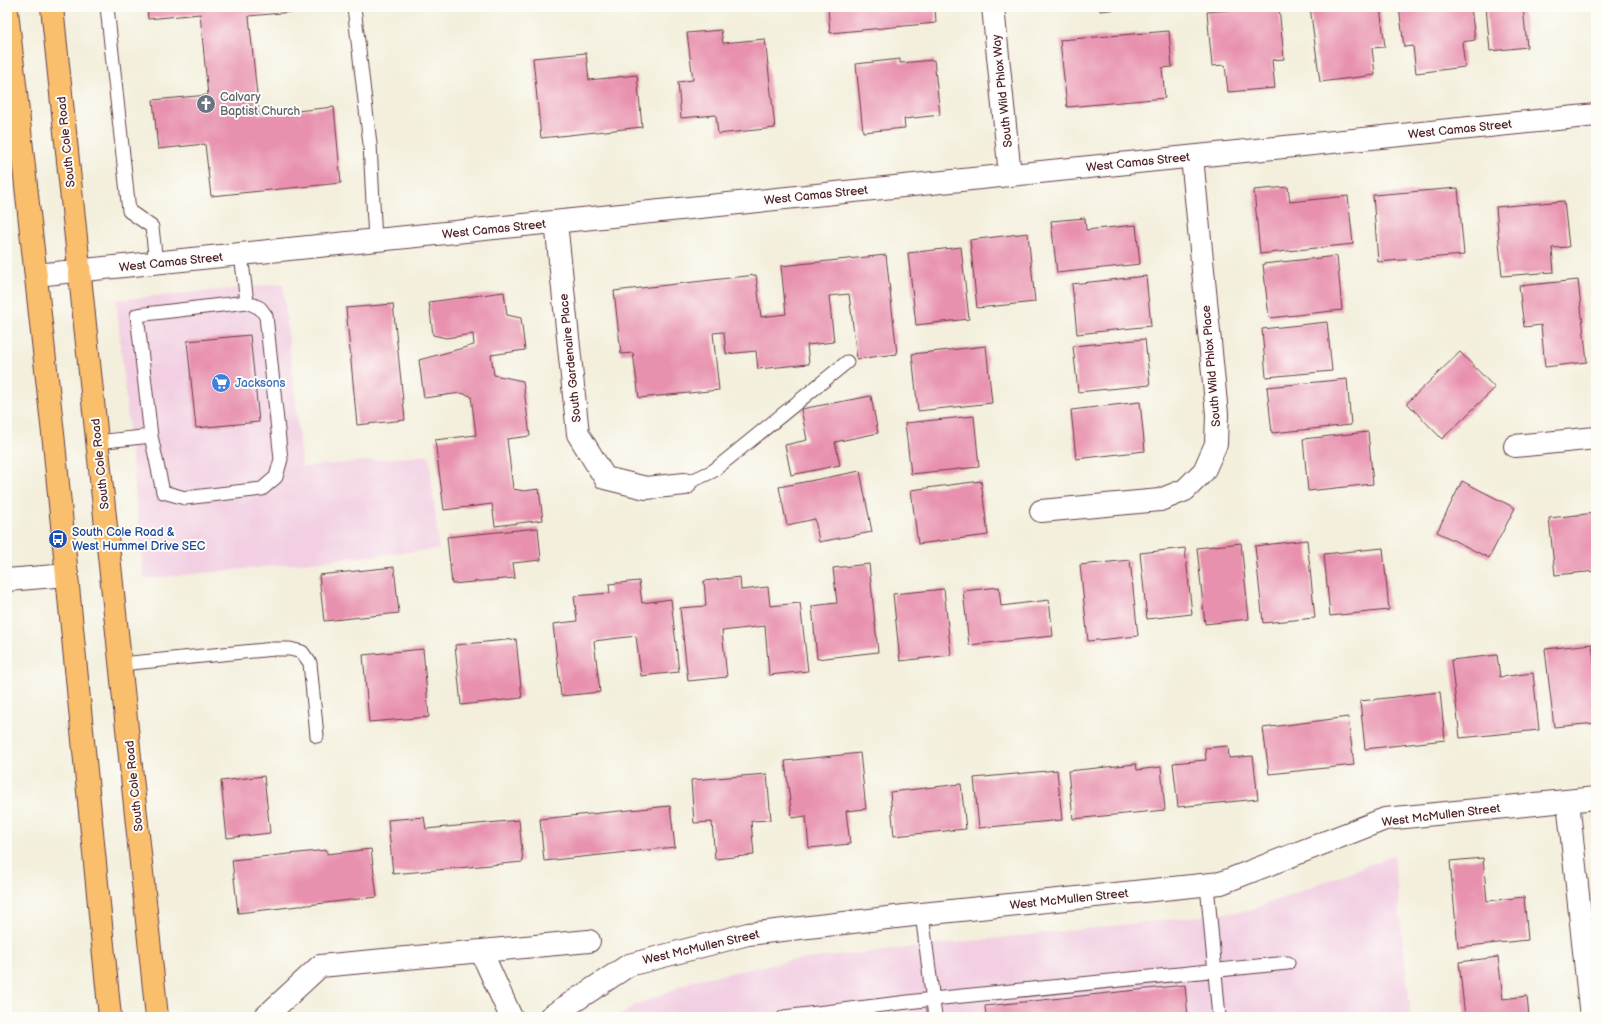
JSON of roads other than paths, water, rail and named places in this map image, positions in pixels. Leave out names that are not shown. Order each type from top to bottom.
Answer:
[{"type":"main road","name":"South Cole Road","points":[[52,7],[157,1017]]},
{"type":"main road","points":[[8,25],[67,575],[110,1017]]},
{"type":"street","name":"South Wild Phlox Way","points":[[993,7],[1010,175]]},
{"type":"street","name":"West Camas Street","points":[[36,275],[1596,115]]},
{"type":"street","name":"South Wild Phlox Place","points":[[1040,511],[1160,500],[1185,490],[1204,471],[1216,444],[1217,414],[1192,157]]},
{"type":"street","name":"South Gardenaire Place","points":[[556,222],[578,434],[605,478],[646,488],[685,484]]},
{"type":"street","points":[[1515,446],[1596,438]]},
{"type":"street","points":[[7,580],[67,575]]},
{"type":"street","name":"West McMullen Street","points":[[550,1017],[629,965],[748,934],[922,914],[1221,883],[1385,819],[1596,798]]},
{"type":"street","points":[[1568,800],[1591,1017]]},
{"type":"street","points":[[265,1017],[320,966],[589,942]]},
{"type":"street","points":[[481,951],[511,1017]]},
{"type":"lane","points":[[107,7],[129,211],[152,227],[156,263]]},
{"type":"lane","points":[[354,7],[370,144],[375,241]]},
{"type":"lane","points":[[241,255],[247,302]]},
{"type":"lane","points":[[247,302],[260,308],[266,316],[281,459],[276,477],[262,489],[185,498],[163,492],[151,436],[137,315],[247,302]]},
{"type":"lane","points":[[685,484],[713,471],[847,362]]},
{"type":"lane","points":[[97,442],[151,436]]},
{"type":"lane","points":[[121,664],[274,649],[290,649],[302,652],[310,663],[317,736]]},
{"type":"lane","points":[[1207,884],[1220,1017]]},
{"type":"lane","points":[[922,914],[935,1017]]},
{"type":"lane","points":[[784,1017],[933,999],[1288,963]]},
{"type":"place","name":"Calvary Baptist Church","points":[[206,104]]},
{"type":"place","name":"Jacksons","points":[[221,383]]},
{"type":"place","name":"South Cole Road & West Hummel Drive SEC","points":[[58,539]]}]
